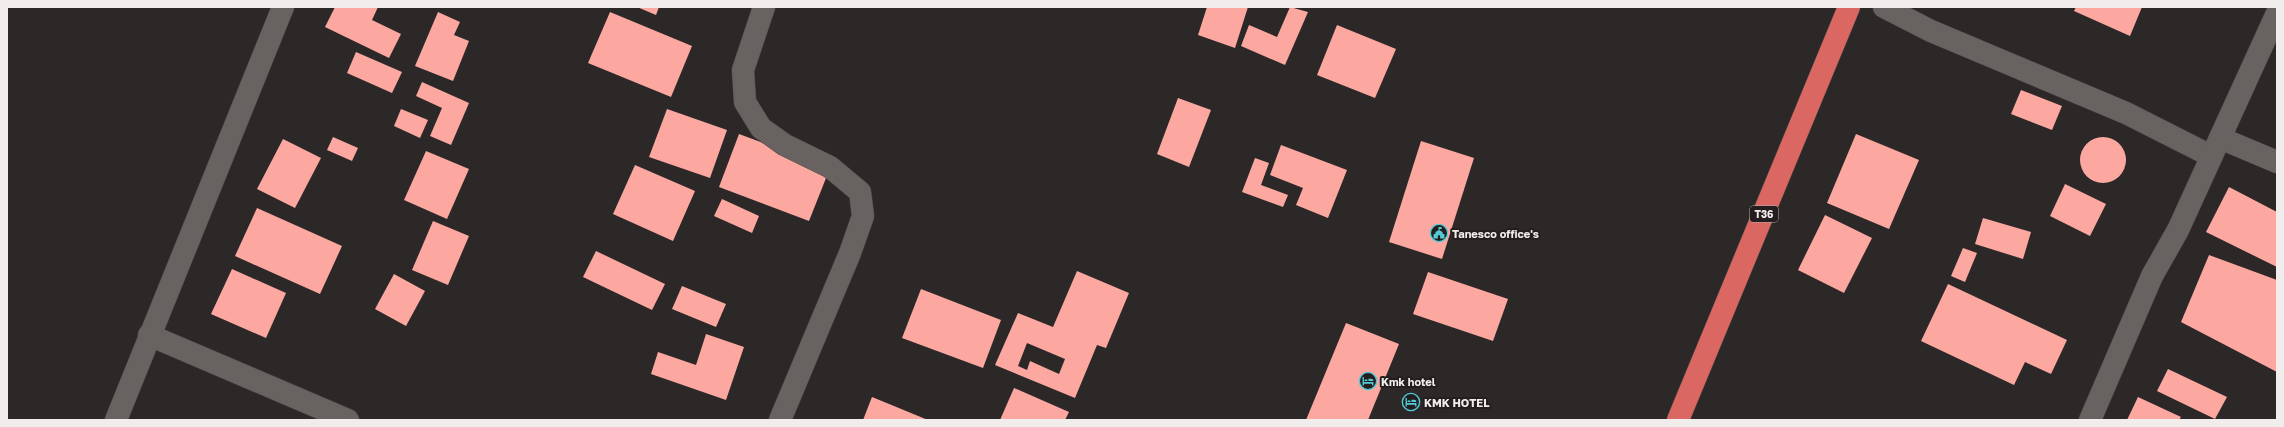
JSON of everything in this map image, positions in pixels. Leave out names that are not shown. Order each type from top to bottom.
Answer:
[{"type":"highway","name":"T36","points":[[1678,420],[1849,7]]},
{"type":"street","points":[[116,420],[283,7]]},
{"type":"street","points":[[764,7],[743,70],[744,102],[760,128],[785,145],[830,167],[860,192],[863,216],[850,253],[780,420]]},
{"type":"street","points":[[1884,7],[1931,31],[2126,113],[2216,147],[2277,162]]},
{"type":"street","points":[[2090,420],[2152,276],[2178,230],[2277,13]]},
{"type":"street","points":[[149,336],[348,420]]},
{"type":"building","points":[[335,7],[378,7],[372,20],[401,34],[389,58],[325,27]]},
{"type":"building","points":[[637,7],[659,7],[656,15]]},
{"type":"building","points":[[1207,7],[1248,7],[1235,48],[1198,35]]},
{"type":"building","points":[[1290,7],[1308,12],[1285,65],[1241,46],[1249,25],[1277,37]]},
{"type":"building","points":[[2076,7],[2142,7],[2130,36],[2074,11]]},
{"type":"building","points":[[438,12],[460,22],[454,35],[469,41],[453,81],[415,66]]},
{"type":"building","points":[[610,12],[692,46],[671,97],[588,63]]},
{"type":"building","points":[[1337,25],[1396,49],[1375,98],[1317,75]]},
{"type":"building","points":[[356,52],[402,72],[392,93],[347,73]]},
{"type":"building","points":[[422,82],[469,103],[451,145],[430,136],[442,108],[416,96]]},
{"type":"building","points":[[2021,90],[2062,106],[2052,130],[2011,114]]},
{"type":"building","points":[[1178,98],[1211,110],[1189,167],[1157,154]]},
{"type":"building","points":[[401,109],[428,120],[420,138],[394,126]]},
{"type":"building","points":[[667,109],[727,130],[710,178],[649,157]]},
{"type":"building","points":[[739,134],[830,168],[809,221],[719,187]]},
{"type":"building","points":[[1856,134],[1919,160],[1889,229],[1827,203]]},
{"type":"building","points":[[333,137],[358,148],[352,161],[327,150]]},
{"type":"building","points":[[2103,137],[2116,141],[2122,147],[2126,160],[2122,173],[2116,179],[2103,183],[2090,179],[2084,173],[2080,160],[2084,147],[2090,141]]},
{"type":"building","points":[[283,139],[321,158],[295,208],[257,189]]},
{"type":"building","points":[[1421,141],[1474,158],[1442,259],[1389,242]]},
{"type":"building","points":[[1281,145],[1347,170],[1328,218],[1296,205],[1303,188],[1270,175]]},
{"type":"building","points":[[426,151],[469,169],[447,219],[404,200]]},
{"type":"building","points":[[1255,158],[1269,163],[1261,185],[1288,195],[1283,207],[1242,192]]},
{"type":"building","points":[[635,165],[695,191],[673,241],[613,214]]},
{"type":"building","points":[[2065,184],[2106,204],[2090,236],[2050,216]]},
{"type":"building","points":[[2229,187],[2277,212],[2277,267],[2206,232]]},
{"type":"building","points":[[722,199],[759,216],[752,233],[714,216]]},
{"type":"building","points":[[257,208],[342,246],[320,294],[235,256]]},
{"type":"building","points":[[1825,215],[1872,238],[1844,293],[1798,270]]},
{"type":"building","points":[[1983,218],[2031,232],[2023,259],[1975,244]]},
{"type":"building","points":[[433,221],[469,236],[448,285],[412,270]]},
{"type":"building","points":[[1963,248],[1977,253],[1965,282],[1951,276]]},
{"type":"building","points":[[596,251],[665,284],[652,310],[583,277]]},
{"type":"building","points":[[2209,255],[2277,280],[2277,372],[2181,322]]},
{"type":"building","points":[[232,269],[286,293],[266,338],[211,314]]},
{"type":"building","points":[[1077,271],[1129,293],[1106,348],[1097,345],[1075,398],[995,365],[1018,313],[1053,327]],"holes":[[[1027,343],[1065,359],[1059,374],[1030,361],[1027,370],[1018,366]]]},
{"type":"building","points":[[1428,272],[1508,299],[1493,341],[1413,314]]},
{"type":"building","points":[[394,274],[425,291],[406,326],[375,309]]},
{"type":"building","points":[[1948,284],[2067,340],[2051,374],[2025,362],[2014,385],[1921,341]]},
{"type":"building","points":[[682,286],[726,304],[716,327],[672,309]]},
{"type":"building","points":[[921,289],[1001,320],[983,368],[902,338]]},
{"type":"building","points":[[1346,323],[1399,344],[1368,420],[1306,420]]},
{"type":"building","points":[[706,334],[744,347],[726,400],[651,374],[658,352],[696,365]]},
{"type":"building","points":[[2168,369],[2227,397],[2215,419],[2157,391]]},
{"type":"building","points":[[1014,388],[1069,412],[1065,420],[1000,420]]},
{"type":"building","points":[[872,397],[928,420],[863,420]]},
{"type":"building","points":[[2138,397],[2181,417],[2179,420],[2127,420]]},
{"type":"place","name":"Tanesco office's","points":[[1439,233]]},
{"type":"place","name":"Kmk hotel","points":[[1368,381]]},
{"type":"place","name":"KMK HOTEL","points":[[1411,402]]}]
